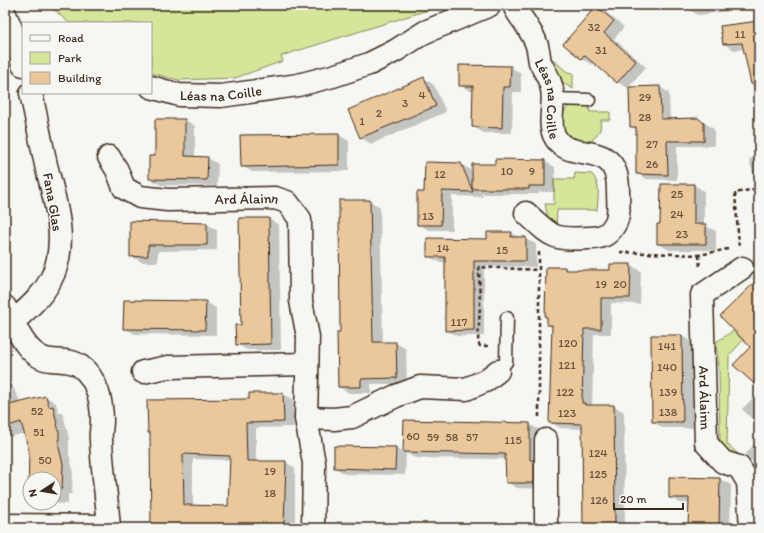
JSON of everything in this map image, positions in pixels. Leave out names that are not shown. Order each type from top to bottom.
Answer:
[{"type":"street","name":"Léas na Coille","points":[[152,87],[179,95],[221,96],[298,85],[369,64],[395,51],[424,32],[490,5]]},
{"type":"street","name":"Léas na Coille","points":[[514,5],[528,26],[538,50],[541,63],[551,84],[553,99],[552,126],[554,134],[562,146],[573,150],[597,154],[607,160],[616,172],[618,186],[618,215],[613,227],[605,236]]},
{"type":"street","points":[[5,14],[17,43],[22,61]]},
{"type":"street","name":"Fana Glas","points":[[30,94],[58,215],[60,239],[58,255],[50,280],[37,300],[9,314],[34,354],[45,360],[75,363],[87,372],[96,385],[102,412],[100,439],[109,527]]},
{"type":"street","name":"Ard Álainn","points":[[108,157],[117,170],[124,188],[140,197],[168,200],[275,198],[287,202],[294,209],[300,219],[301,301],[308,337],[306,418],[314,463],[312,528]]},
{"type":"street","points":[[533,219],[553,236],[562,240],[599,238],[605,236]]},
{"type":"street","name":"Ard Álainn","points":[[742,268],[702,295],[706,443],[723,462],[739,467],[748,482],[751,528]]},
{"type":"street","points":[[143,372],[168,367],[307,364]]},
{"type":"street","points":[[306,418],[334,419],[352,417],[396,396],[420,387],[466,389],[485,380],[498,370]]},
{"type":"street","points":[[546,440],[546,528]]},
{"type":"street","points":[[5,525],[109,527]]},
{"type":"lane","points":[[553,99],[589,100]]},
{"type":"lane","points":[[498,370],[506,362],[508,344],[507,318]]},
{"type":"path","points":[[605,236],[619,252],[699,255],[739,246],[735,193],[759,188]]},
{"type":"path","points":[[533,219],[538,270],[539,424],[546,440]]},
{"type":"path","points":[[508,344],[480,346],[478,342],[480,306],[479,267],[538,270]]},
{"type":"green space","points":[[49,5],[444,5],[281,56],[283,61],[235,78],[178,80],[152,73],[152,22],[68,22]]},
{"type":"green space","points":[[549,56],[567,72],[573,73],[573,89],[563,83]]},
{"type":"green space","points":[[569,106],[589,106],[590,112],[610,112],[610,120],[601,120],[600,130],[589,145],[563,134],[561,115]]},
{"type":"green space","points":[[575,173],[592,174],[595,178],[598,187],[597,210],[557,210],[556,228],[548,219],[545,204],[554,204],[554,179],[574,179]]},
{"type":"green space","points":[[733,331],[743,340],[729,356],[727,444],[759,473],[759,494],[735,454],[727,451],[720,445],[719,368],[716,342]]},
{"type":"building","points":[[596,6],[614,21],[604,33],[636,61],[617,83],[584,55],[581,59],[563,44]]},
{"type":"building","points":[[759,21],[759,83],[751,84],[742,43],[723,44],[720,26]]},
{"type":"building","points":[[459,65],[511,66],[510,87],[503,87],[502,128],[472,127],[473,86],[459,86]]},
{"type":"building","points":[[424,77],[436,106],[360,138],[348,110]]},
{"type":"building","points":[[660,86],[661,119],[698,118],[704,123],[704,141],[667,141],[668,175],[636,174],[636,127],[630,127],[629,87]]},
{"type":"building","points":[[155,119],[185,119],[185,156],[208,157],[207,180],[149,179],[149,156],[155,156]]},
{"type":"building","points":[[339,134],[339,165],[241,167],[240,135]]},
{"type":"building","points":[[495,159],[545,160],[545,186],[529,186],[529,189],[472,189],[472,164],[495,164]]},
{"type":"building","points":[[425,162],[461,163],[473,192],[442,191],[441,225],[417,225],[417,192],[424,192]]},
{"type":"building","points":[[661,184],[694,184],[694,224],[706,224],[706,244],[657,244],[657,224],[660,224]]},
{"type":"building","points":[[339,200],[370,200],[373,342],[396,342],[397,378],[361,379],[361,387],[338,387],[337,332],[340,332]]},
{"type":"building","points":[[239,218],[269,218],[271,344],[236,345],[235,325],[241,325]]},
{"type":"building","points":[[130,221],[207,223],[207,245],[148,245],[148,256],[130,257]]},
{"type":"building","points":[[487,232],[512,232],[511,237],[526,237],[526,261],[474,261],[474,330],[445,331],[445,257],[427,257],[427,238],[487,239]]},
{"type":"building","points":[[610,264],[631,264],[630,298],[601,298],[601,329],[584,329],[582,403],[585,403],[585,405],[614,405],[615,528],[583,528],[582,424],[549,423],[552,325],[547,325],[547,317],[545,317],[546,267],[565,267],[565,270],[610,270]]},
{"type":"building","points":[[759,278],[759,388],[733,365],[750,347],[720,316]]},
{"type":"building","points":[[124,300],[206,301],[205,330],[123,329]]},
{"type":"building","points":[[651,335],[682,335],[683,422],[652,422]]},
{"type":"building","points":[[249,393],[283,393],[284,422],[246,423],[247,461],[286,461],[284,528],[151,528],[150,433],[148,433],[147,400],[249,399]],"holes":[[[183,454],[230,456],[228,506],[184,505]]]},
{"type":"building","points":[[46,396],[49,407],[53,406],[59,432],[59,448],[63,464],[62,489],[62,471],[29,471],[29,451],[21,422],[5,427],[5,406]]},
{"type":"building","points":[[404,420],[530,423],[530,460],[534,460],[534,483],[506,483],[505,454],[403,452]]},
{"type":"building","points":[[334,446],[396,447],[395,470],[334,468]]},
{"type":"building","points":[[669,477],[720,478],[719,528],[688,528],[689,498],[669,498]]}]
